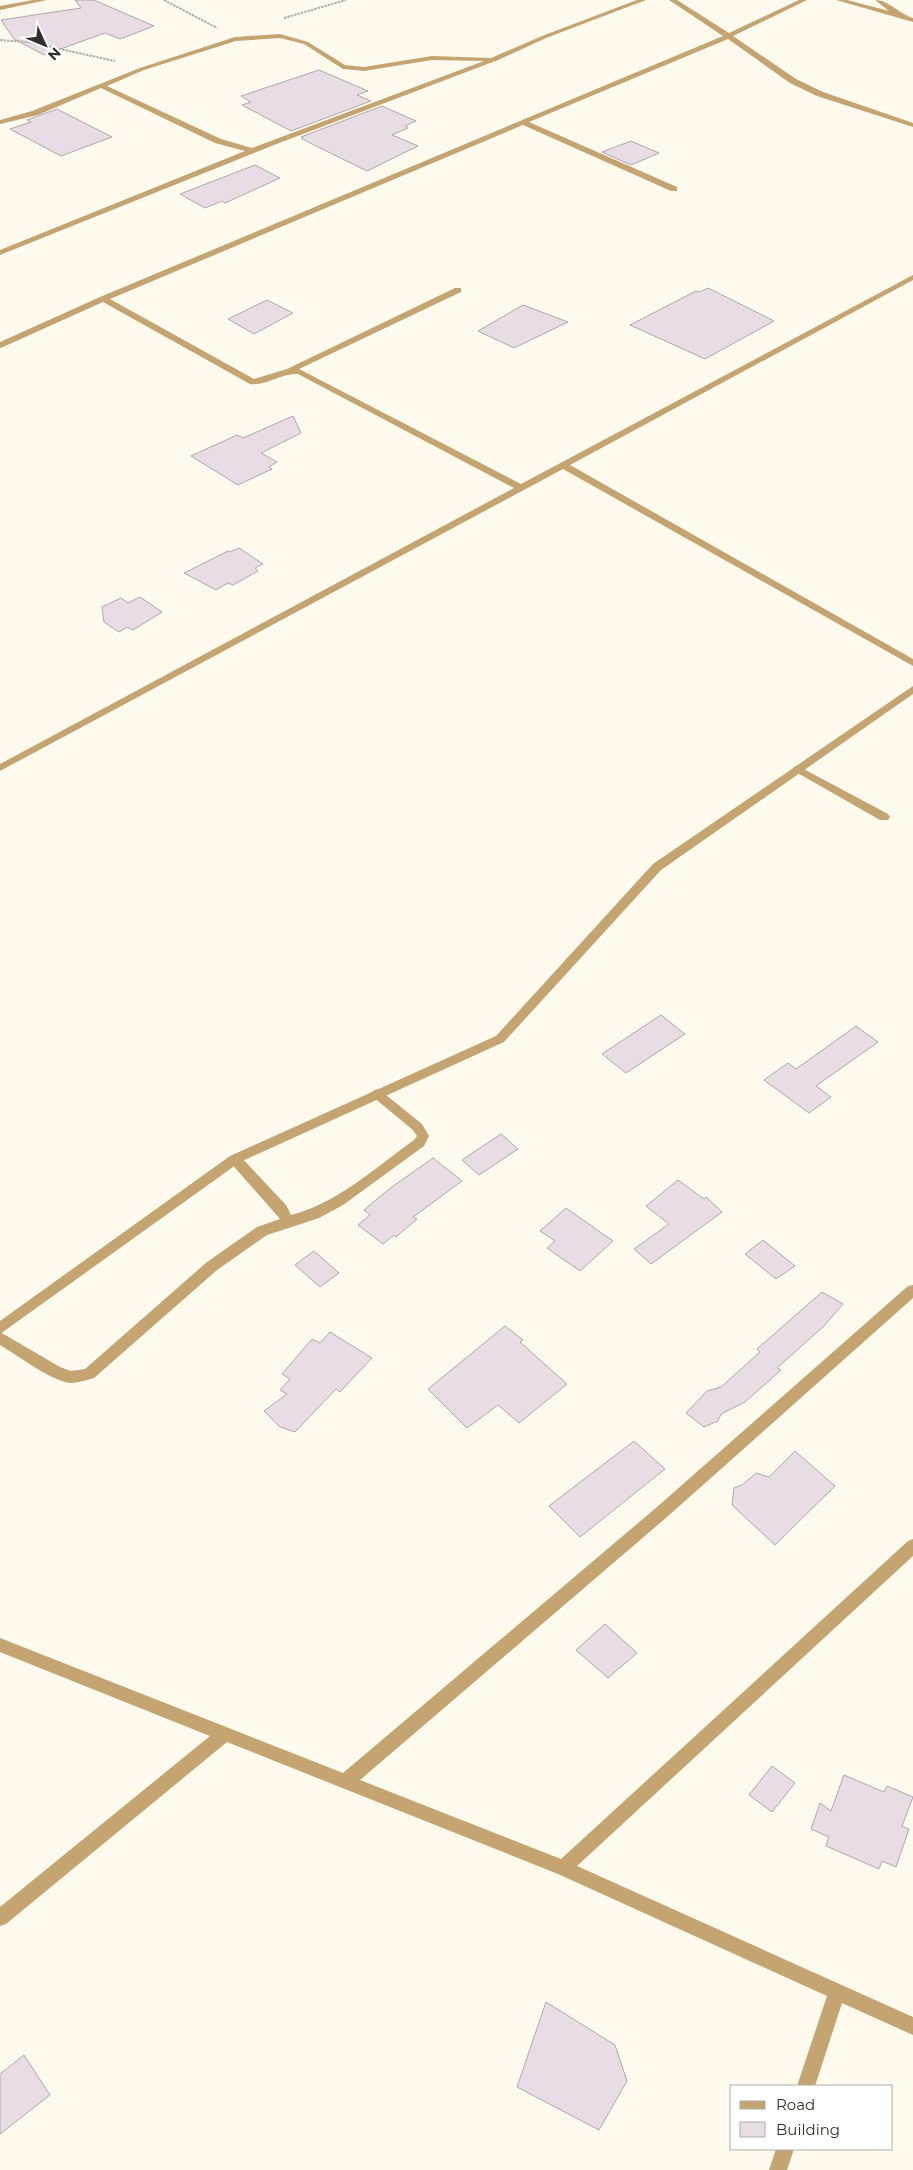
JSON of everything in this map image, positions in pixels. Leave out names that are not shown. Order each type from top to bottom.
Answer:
[{"type":"street","points":[[0,8],[44,0]]},
{"type":"street","points":[[0,253],[253,151],[496,59],[544,37],[644,0]]},
{"type":"street","points":[[672,0],[793,81],[820,94],[913,125]]},
{"type":"street","points":[[0,345],[103,299],[728,36],[804,0]]},
{"type":"street","points":[[839,0],[913,20]]},
{"type":"street","points":[[878,0],[900,16]]},
{"type":"street","points":[[0,122],[35,113],[142,69],[234,40],[280,36],[306,43],[343,67],[357,69],[432,58],[496,59]]},
{"type":"street","points":[[102,86],[218,141],[253,151]]},
{"type":"street","points":[[522,122],[674,189]]},
{"type":"street","points":[[0,768],[913,277]]},
{"type":"street","points":[[103,299],[253,382],[288,371],[458,290]]},
{"type":"street","points":[[288,371],[300,372],[521,488]]},
{"type":"street","points":[[564,466],[913,663]]},
{"type":"street","points":[[0,1328],[235,1158],[500,1039],[657,867],[913,689]]},
{"type":"street","points":[[798,769],[884,817]]},
{"type":"street","points":[[0,1338],[55,1371],[71,1377],[89,1374],[212,1266],[262,1231],[314,1214],[338,1202],[419,1143],[424,1136],[418,1127],[377,1094]]},
{"type":"street","points":[[235,1158],[281,1209],[288,1221]]},
{"type":"street","points":[[345,1782],[662,1512],[913,1290]]},
{"type":"street","points":[[562,1868],[913,1546]]},
{"type":"street","points":[[0,1645],[226,1733],[562,1868],[913,2026]]},
{"type":"street","points":[[0,1918],[226,1733]]},
{"type":"street","points":[[806,2085],[837,1992]]},
{"type":"street","points":[[778,2170],[785,2150]]},
{"type":"path","points":[[164,0],[222,31]]},
{"type":"path","points":[[283,19],[346,0]]},
{"type":"path","points":[[0,40],[28,42],[55,47],[142,69]]},
{"type":"building","points":[[75,0],[94,0],[154,26],[120,39],[105,33],[44,55],[14,39],[1,20],[81,8]]},
{"type":"building","points":[[319,70],[368,91],[357,95],[371,101],[291,131],[242,105],[251,102],[241,96]]},
{"type":"building","points":[[382,106],[416,121],[405,126],[408,128],[392,135],[418,146],[367,171],[301,137]]},
{"type":"building","points":[[57,109],[112,137],[61,156],[10,129],[31,122],[27,120]]},
{"type":"building","points":[[631,141],[659,153],[631,165],[602,152]]},
{"type":"building","points":[[255,165],[280,178],[225,203],[222,201],[205,208],[180,194]]},
{"type":"building","points":[[708,288],[774,321],[705,359],[630,325],[696,291],[700,292]]},
{"type":"building","points":[[267,300],[293,313],[254,334],[228,319]]},
{"type":"building","points":[[523,305],[568,322],[514,348],[478,331]]},
{"type":"building","points":[[293,416],[301,433],[261,453],[277,462],[269,467],[272,469],[238,485],[191,456],[237,435],[243,438]]},
{"type":"building","points":[[239,548],[263,564],[255,568],[258,571],[233,585],[228,583],[216,590],[184,573],[228,551]]},
{"type":"building","points":[[140,597],[162,612],[133,630],[127,627],[119,632],[104,622],[102,607],[121,598],[128,603]]},
{"type":"building","points":[[661,1015],[685,1034],[626,1073],[602,1054]]},
{"type":"building","points":[[856,1026],[878,1042],[816,1086],[831,1097],[809,1113],[764,1080],[788,1063],[796,1069]]},
{"type":"building","points":[[501,1134],[518,1149],[479,1175],[462,1160]]},
{"type":"building","points":[[433,1158],[462,1181],[413,1217],[417,1219],[396,1237],[394,1235],[383,1244],[358,1225],[370,1215],[364,1210],[389,1189]]},
{"type":"building","points":[[678,1180],[704,1199],[706,1197],[722,1212],[651,1264],[634,1249],[669,1224],[646,1206]]},
{"type":"building","points":[[566,1208],[613,1241],[580,1271],[547,1248],[555,1241],[540,1231]]},
{"type":"building","points":[[763,1240],[795,1266],[776,1279],[745,1254]]},
{"type":"building","points":[[314,1251],[339,1273],[320,1287],[295,1265]]},
{"type":"building","points":[[822,1292],[843,1304],[824,1326],[777,1368],[781,1370],[745,1402],[721,1414],[718,1421],[704,1427],[686,1413],[707,1391],[721,1387],[760,1352],[757,1349]]},
{"type":"building","points":[[505,1326],[523,1340],[520,1342],[567,1384],[519,1423],[498,1405],[467,1428],[428,1389]]},
{"type":"building","points":[[330,1332],[372,1358],[340,1392],[336,1389],[295,1432],[280,1427],[264,1411],[287,1394],[280,1390],[290,1379],[282,1374],[312,1339],[320,1343]]},
{"type":"building","points":[[634,1441],[665,1469],[580,1537],[549,1506]]},
{"type":"building","points":[[795,1451],[835,1486],[775,1545],[732,1505],[734,1488],[742,1485],[756,1473],[769,1477]]},
{"type":"building","points":[[605,1624],[637,1653],[608,1678],[576,1650]]},
{"type":"building","points":[[772,1766],[795,1783],[772,1812],[749,1795]]},
{"type":"building","points":[[844,1775],[884,1792],[887,1786],[913,1797],[902,1826],[909,1829],[896,1867],[882,1861],[879,1869],[826,1846],[829,1837],[811,1829],[820,1803],[831,1811]]},
{"type":"building","points":[[546,2002],[615,2045],[627,2081],[599,2130],[517,2087]]},
{"type":"building","points":[[24,2055],[50,2095],[0,2134],[0,2074]]}]
